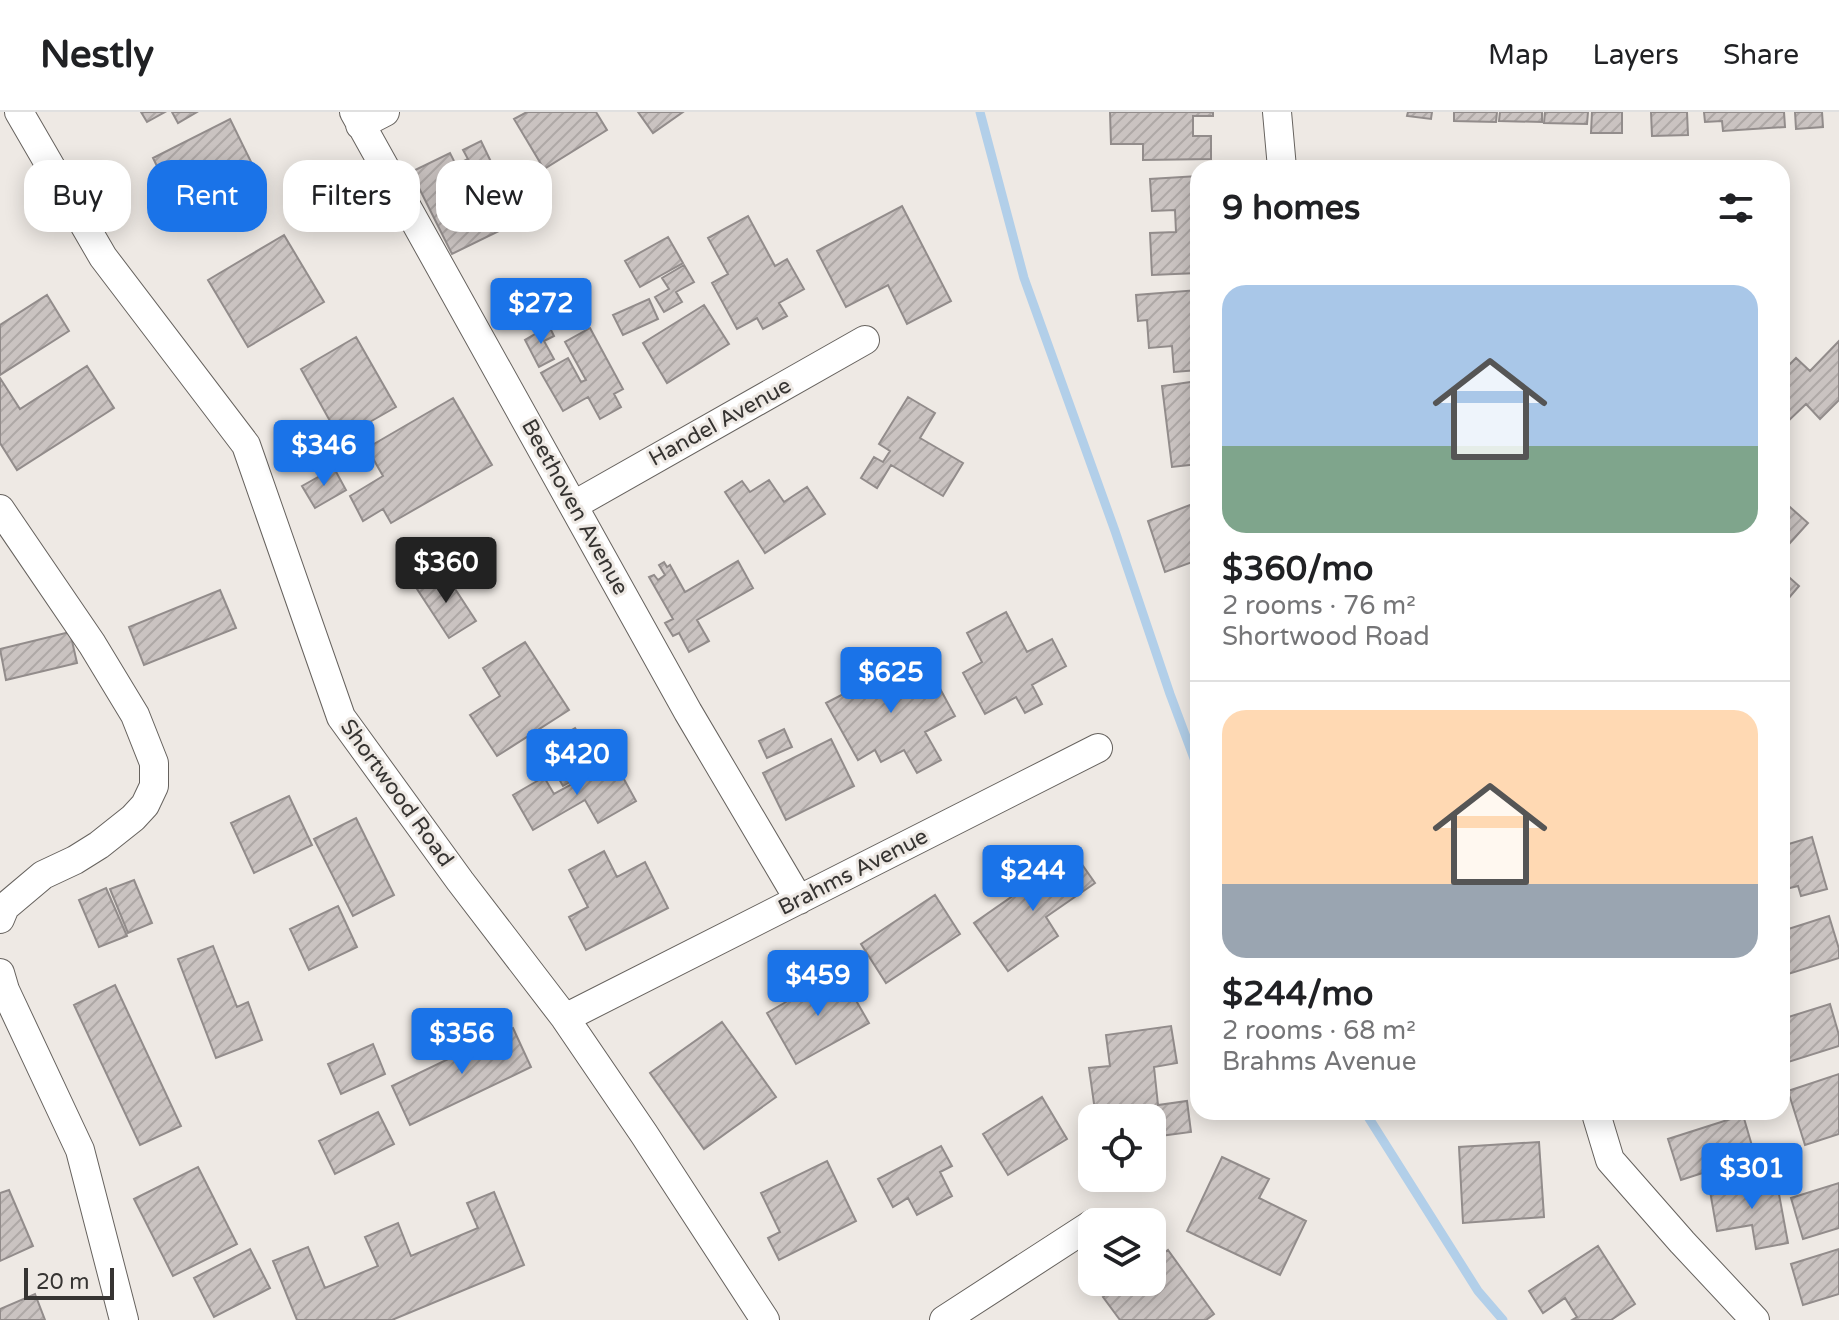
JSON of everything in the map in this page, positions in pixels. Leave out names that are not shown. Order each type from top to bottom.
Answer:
[{"type":"street","name":"Shortwood Road","points":[[19,112],[103,257],[246,445],[341,717],[460,881],[565,1018],[765,1320]]},
{"type":"street","points":[[1277,112],[1281,160]]},
{"type":"street","name":"Beethoven Avenue","points":[[366,116],[688,712],[799,900]]},
{"type":"street","name":"Handel Avenue","points":[[574,505],[865,340]]},
{"type":"street","points":[[0,509],[135,715],[154,763],[154,786],[145,805],[133,818],[99,845],[43,875],[5,907],[0,919]]},
{"type":"street","name":"Brahms Avenue","points":[[565,1018],[1098,748]]},
{"type":"street","points":[[0,973],[5,990],[80,1150],[124,1320]]},
{"type":"street","points":[[1598,1120],[1610,1160],[1755,1320]]},
{"type":"street","points":[[944,1320],[1078,1233]]},
{"type":"building","points":[[141,112],[165,112],[147,122]]},
{"type":"building","points":[[172,112],[197,112],[178,123]]},
{"type":"building","points":[[527,112],[596,112],[607,130],[552,164],[552,160],[539,160],[514,119]]},
{"type":"building","points":[[638,112],[683,112],[653,133]]},
{"type":"building","points":[[1110,112],[1213,112],[1213,116],[1193,116],[1193,136],[1211,136],[1211,159],[1143,160],[1143,144],[1111,144]]},
{"type":"building","points":[[1408,112],[1432,112],[1431,119],[1407,116]]},
{"type":"building","points":[[1454,112],[1497,112],[1496,122],[1454,121]]},
{"type":"building","points":[[1500,112],[1542,112],[1542,122],[1499,121]]},
{"type":"building","points":[[1545,112],[1588,112],[1587,124],[1544,123]]},
{"type":"building","points":[[1592,112],[1622,112],[1622,133],[1591,133]]},
{"type":"building","points":[[1651,112],[1687,112],[1688,135],[1652,136]]},
{"type":"building","points":[[1704,112],[1784,112],[1785,127],[1723,131],[1722,121],[1705,122]]},
{"type":"building","points":[[1795,112],[1822,112],[1823,127],[1796,129]]},
{"type":"building","points":[[230,119],[250,160],[154,160]]},
{"type":"building","points":[[481,141],[490,160],[466,160],[463,150]]},
{"type":"building","points":[[450,153],[454,160],[436,160],[436,222],[420,190],[420,168]]},
{"type":"building","points":[[1190,176],[1190,273],[1152,275],[1150,233],[1176,232],[1175,210],[1152,211],[1150,179]]},
{"type":"building","points":[[902,206],[951,301],[907,324],[888,285],[846,307],[817,251]]},
{"type":"building","points":[[748,216],[775,266],[787,259],[804,289],[779,303],[787,316],[763,329],[757,318],[737,329],[712,283],[728,274],[708,238]]},
{"type":"building","points":[[441,232],[497,232],[452,254]]},
{"type":"building","points":[[284,235],[324,302],[248,347],[208,280]]},
{"type":"building","points":[[668,237],[683,263],[640,287],[625,261]]},
{"type":"building","points":[[684,265],[694,282],[676,292],[682,302],[664,312],[655,297],[669,289],[662,278]]},
{"type":"building","points":[[1190,291],[1190,371],[1174,372],[1172,346],[1149,348],[1147,320],[1138,321],[1136,295]]},
{"type":"building","points":[[47,295],[69,331],[0,375],[0,325]]},
{"type":"building","points":[[649,299],[658,319],[623,335],[613,315]]},
{"type":"building","points":[[704,305],[729,344],[667,383],[643,343]]},
{"type":"building","points":[[549,326],[554,336],[544,341],[554,359],[539,367],[525,340]]},
{"type":"building","points":[[590,328],[623,389],[614,394],[621,407],[600,419],[588,397],[563,411],[541,373],[568,358],[581,382],[586,380],[565,342]]},
{"type":"building","points":[[356,337],[396,407],[340,439],[301,369]]},
{"type":"building","points":[[1839,341],[1839,400],[1820,419],[1806,404],[1790,419],[1790,364],[1796,358],[1810,371]]},
{"type":"building","points":[[87,366],[114,408],[17,470],[0,443],[0,378],[20,409]]},
{"type":"building","points":[[1190,382],[1190,465],[1172,467],[1162,386]]},
{"type":"building","points":[[908,397],[935,413],[920,438],[963,463],[943,496],[891,465],[877,488],[861,478],[874,457],[883,462],[890,451],[879,444]]},
{"type":"building","points":[[453,398],[492,465],[391,523],[383,509],[363,521],[350,496],[383,476],[367,448]]},
{"type":"building","points":[[334,468],[346,490],[315,508],[302,486]]},
{"type":"building","points":[[769,480],[784,502],[807,487],[825,514],[765,553],[725,492],[742,481],[750,492]]},
{"type":"building","points":[[1190,505],[1190,563],[1165,572],[1148,521]]},
{"type":"building","points":[[1790,507],[1808,523],[1790,543]]},
{"type":"building","points":[[738,561],[753,588],[697,620],[709,641],[689,652],[679,633],[673,636],[665,623],[673,619],[649,577],[654,575],[658,580],[665,575],[659,565],[664,562],[667,567],[670,565],[685,592]]},
{"type":"building","points":[[444,572],[476,621],[449,638],[417,589]]},
{"type":"building","points":[[1790,578],[1799,586],[1790,597]]},
{"type":"building","points":[[220,590],[236,628],[144,665],[129,627]]},
{"type":"building","points":[[1006,612],[1027,652],[1052,639],[1066,666],[1032,685],[1042,704],[1025,713],[1016,697],[985,714],[963,673],[982,662],[967,633]]},
{"type":"building","points":[[70,632],[77,663],[6,680],[0,649]]},
{"type":"building","points":[[525,642],[569,710],[497,756],[470,715],[500,696],[483,668]]},
{"type":"building","points":[[887,653],[894,665],[884,671],[892,686],[900,681],[903,687],[931,672],[955,716],[925,732],[941,760],[917,773],[904,750],[881,762],[875,750],[858,760],[826,703],[855,688],[848,675]]},
{"type":"building","points":[[575,728],[597,766],[563,786],[541,748]]},
{"type":"building","points":[[784,729],[792,747],[767,758],[759,741]]},
{"type":"building","points":[[831,739],[854,786],[786,820],[763,773]]},
{"type":"building","points":[[614,761],[636,801],[598,823],[585,800],[533,830],[513,795],[544,777],[554,794]]},
{"type":"building","points":[[289,796],[312,845],[254,873],[231,823]]},
{"type":"building","points":[[356,818],[394,895],[353,916],[314,839]]},
{"type":"building","points":[[1812,837],[1827,889],[1801,896],[1798,886],[1790,888],[1790,844]]},
{"type":"building","points":[[604,851],[617,877],[645,862],[668,908],[586,950],[569,917],[588,907],[569,870]]},
{"type":"building","points":[[1074,853],[1095,883],[1046,917],[1058,936],[1008,971],[974,923]]},
{"type":"building","points":[[134,880],[152,923],[128,933],[110,889]]},
{"type":"building","points":[[106,888],[127,936],[99,947],[79,900]]},
{"type":"building","points":[[935,895],[960,934],[886,983],[861,944]]},
{"type":"building","points":[[338,906],[357,947],[309,970],[290,929]]},
{"type":"building","points":[[1829,916],[1839,958],[1790,973],[1790,928]]},
{"type":"building","points":[[213,946],[237,1007],[248,1002],[262,1040],[216,1058],[178,959]]},
{"type":"building","points":[[839,971],[869,1023],[796,1064],[767,1013]]},
{"type":"building","points":[[115,985],[181,1126],[140,1145],[74,1005]]},
{"type":"building","points":[[1830,1004],[1839,1046],[1790,1061],[1790,1016]]},
{"type":"building","points":[[722,1022],[776,1097],[704,1149],[650,1073]]},
{"type":"building","points":[[1171,1026],[1177,1063],[1154,1067],[1158,1104],[1094,1104],[1089,1068],[1110,1066],[1106,1035]]},
{"type":"building","points":[[513,1028],[531,1067],[410,1125],[392,1086]]},
{"type":"building","points":[[373,1044],[385,1074],[341,1094],[328,1064]]},
{"type":"building","points":[[1839,1074],[1839,1134],[1805,1145],[1790,1090]]},
{"type":"building","points":[[1042,1097],[1067,1139],[1008,1175],[983,1134]]},
{"type":"building","points":[[1187,1101],[1191,1132],[1166,1135],[1165,1104]]},
{"type":"building","points":[[378,1112],[394,1144],[335,1174],[319,1141]]},
{"type":"building","points":[[1727,1120],[1744,1120],[1755,1156],[1681,1180],[1668,1139]]},
{"type":"building","points":[[1539,1142],[1544,1217],[1463,1223],[1459,1147]]},
{"type":"building","points":[[941,1146],[952,1166],[940,1172],[952,1196],[917,1215],[908,1198],[893,1207],[878,1179]]},
{"type":"building","points":[[1222,1157],[1269,1179],[1259,1198],[1306,1221],[1280,1275],[1187,1231]]},
{"type":"building","points":[[827,1161],[856,1221],[779,1260],[768,1238],[780,1232],[761,1193]]},
{"type":"building","points":[[198,1167],[237,1244],[173,1276],[134,1199]]},
{"type":"building","points":[[1776,1178],[1788,1243],[1756,1249],[1752,1225],[1717,1231],[1710,1191]]},
{"type":"building","points":[[1839,1183],[1839,1228],[1803,1239],[1791,1198]]},
{"type":"building","points":[[9,1190],[33,1246],[0,1261],[0,1193]]},
{"type":"building","points":[[494,1192],[524,1265],[392,1320],[297,1320],[273,1261],[308,1247],[325,1288],[378,1266],[365,1237],[398,1223],[411,1256],[478,1228],[467,1203]]},
{"type":"building","points":[[1598,1246],[1635,1304],[1611,1320],[1572,1320],[1577,1317],[1565,1298],[1543,1313],[1529,1291]]},
{"type":"building","points":[[250,1249],[270,1288],[214,1317],[194,1278]]},
{"type":"building","points":[[1839,1249],[1839,1294],[1803,1305],[1791,1264]]},
{"type":"building","points":[[1168,1250],[1214,1314],[1206,1320],[1120,1320],[1103,1297],[1166,1296]]},
{"type":"building","points":[[35,1294],[45,1320],[0,1320],[0,1309]]},
{"type":"waterway","points":[[980,112],[1024,278],[1190,748]]},
{"type":"waterway","points":[[1370,1120],[1478,1291],[1503,1320]]}]
